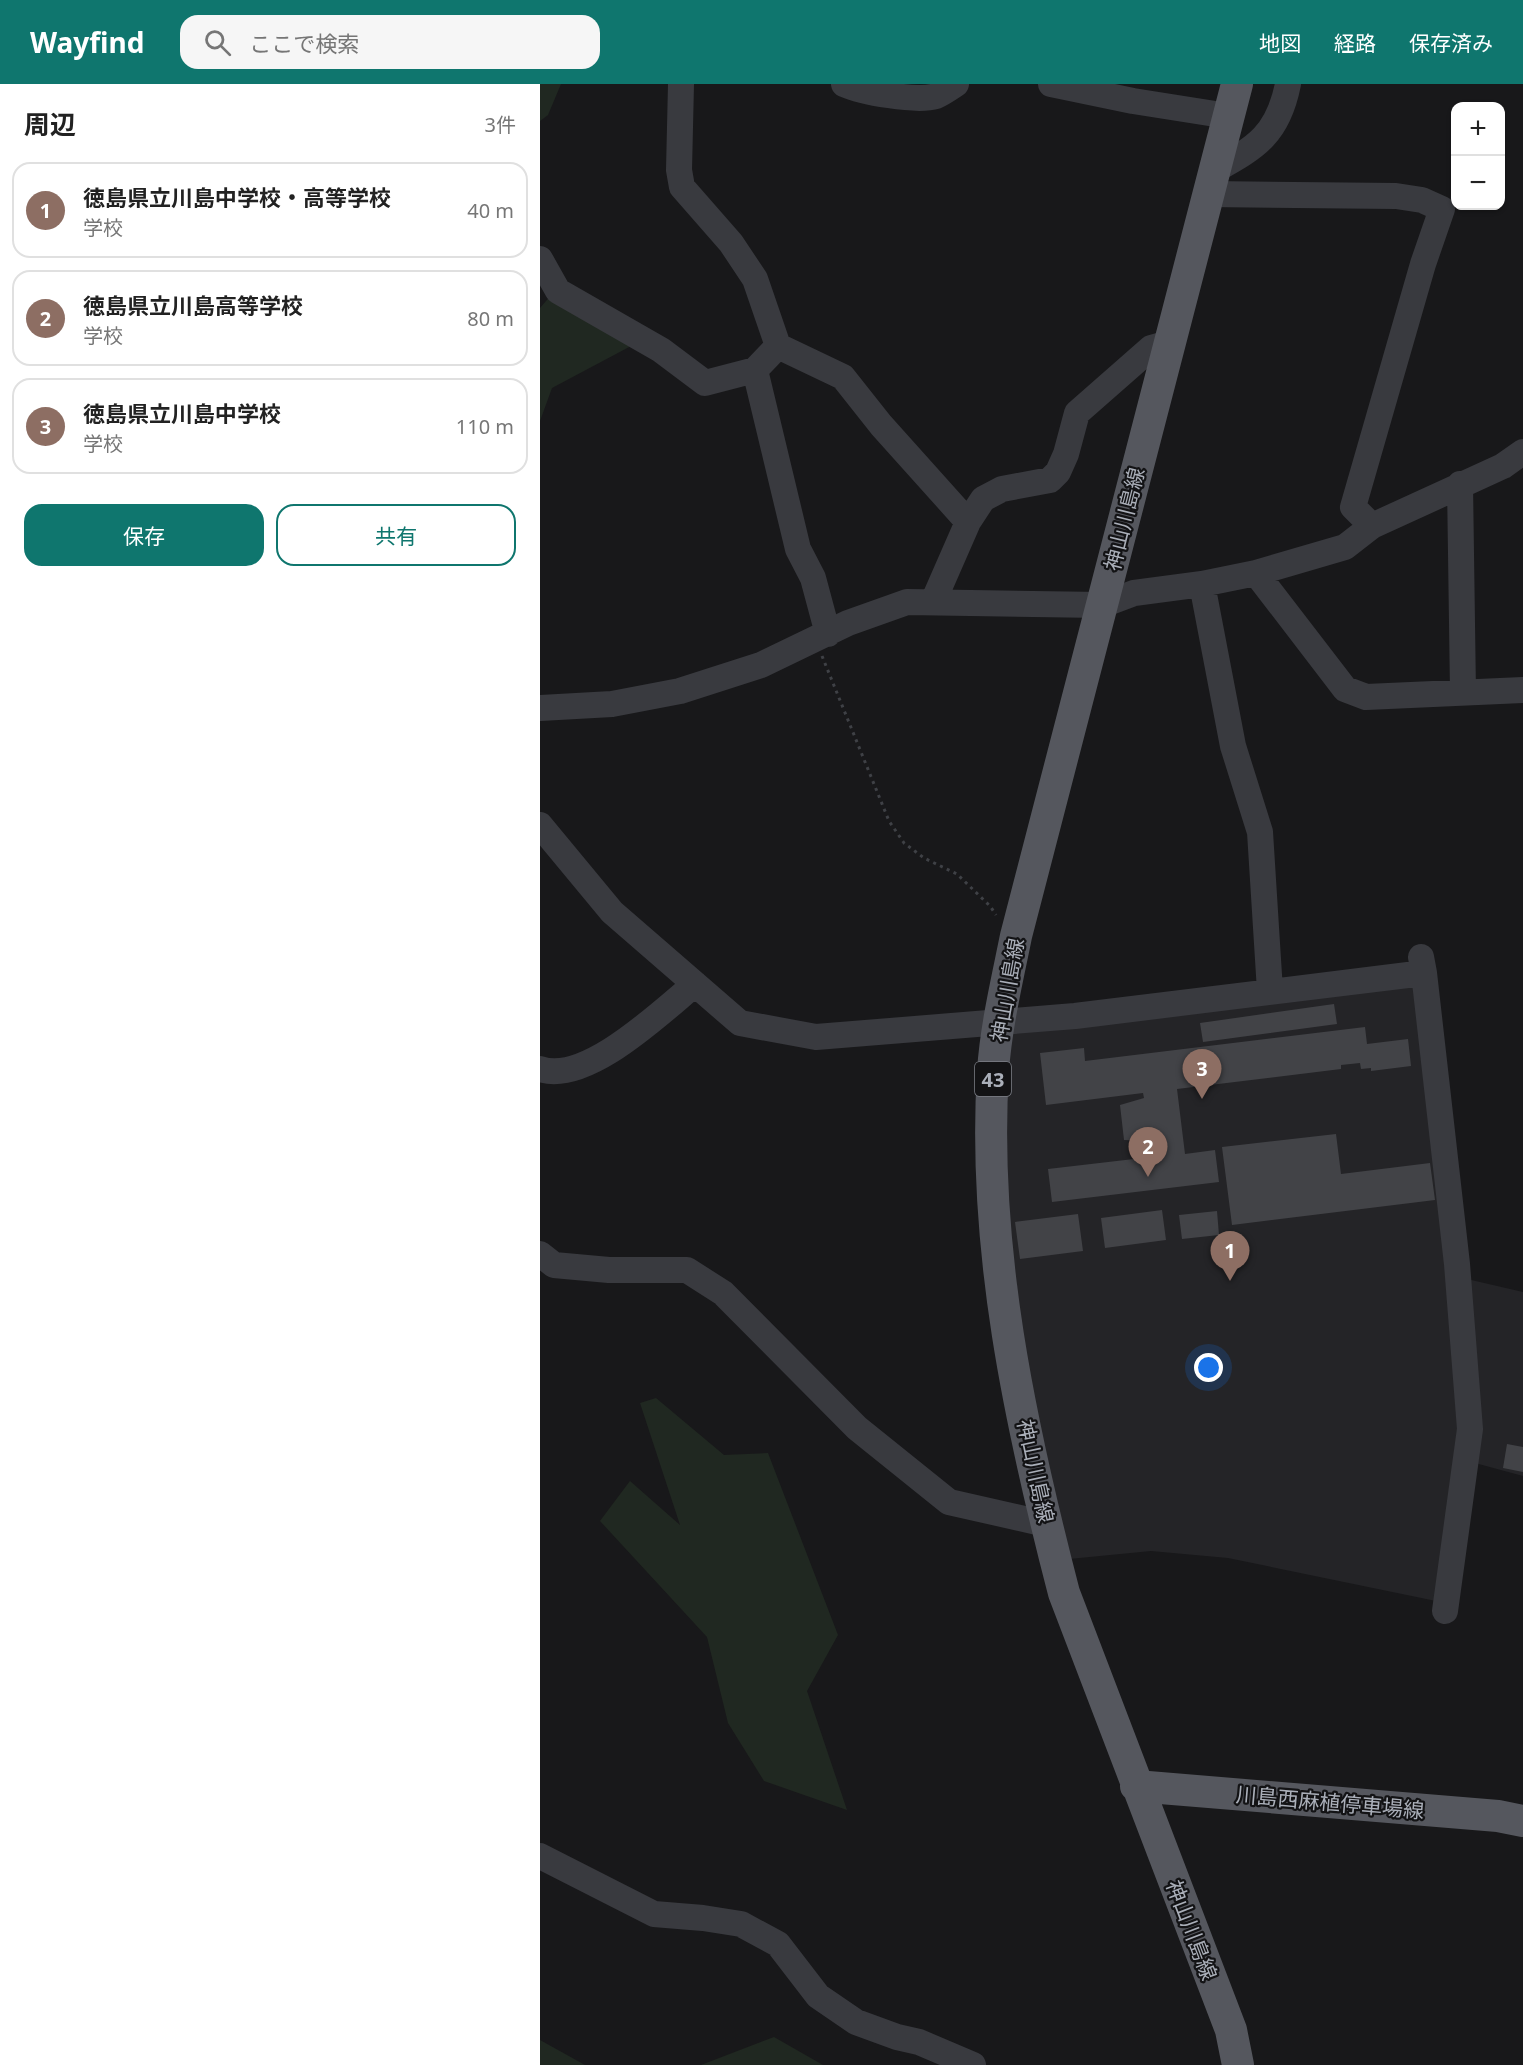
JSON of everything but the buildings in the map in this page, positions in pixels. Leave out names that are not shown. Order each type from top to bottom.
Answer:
[{"type":"main road","name":"神山川島線","points":[[1237,84],[1016,936],[993,1069],[992,1116],[995,1233],[1002,1299],[1046,1524],[1064,1593],[1231,2030],[1238,2065]]},
{"type":"main road","name":"川島西麻植停車場線","points":[[1136,1786],[1498,1816],[1523,1821]]},
{"type":"street","points":[[681,84],[679,170],[682,187],[731,243],[755,279],[778,346],[843,376],[881,425],[968,522]]},
{"type":"street","points":[[849,85],[881,94],[935,96],[956,84]]},
{"type":"street","points":[[1051,84],[1133,101],[1228,116]]},
{"type":"street","points":[[1212,182],[1273,129],[1284,105],[1288,84]]},
{"type":"street","points":[[1212,182],[1396,196],[1422,200],[1442,209],[1423,264],[1353,507],[1372,526]]},
{"type":"street","points":[[540,259],[558,291],[661,350],[705,383],[755,370],[778,346]]},
{"type":"street","points":[[933,602],[968,522],[983,499],[1002,489],[1050,480],[1058,472],[1066,454],[1077,413],[1151,348],[1169,343]]},
{"type":"street","points":[[755,370],[798,549],[813,578],[822,637]]},
{"type":"street","points":[[540,708],[612,704],[680,691],[761,665],[883,609],[907,602],[1102,605],[1134,593],[1202,585],[1256,573],[1345,547],[1372,526],[1503,466],[1523,452]]},
{"type":"street","points":[[1460,484],[1463,692]]},
{"type":"street","points":[[1256,573],[1345,689],[1366,697],[1523,690]]},
{"type":"street","points":[[1202,585],[1233,746],[1260,832],[1270,992]]},
{"type":"street","points":[[540,825],[612,912],[740,1023],[816,1037],[1076,1016],[1270,992],[1423,965],[1457,1264],[1470,1429],[1445,1611]]},
{"type":"street","points":[[540,1069],[552,1073],[590,1062],[623,1043],[695,984]]},
{"type":"street","points":[[540,1254],[554,1264],[609,1270],[687,1270],[723,1293],[857,1428],[949,1502],[1046,1524]]},
{"type":"street","points":[[541,1854],[654,1914],[741,1924],[778,1944],[818,1996],[856,2022],[897,2037],[919,2042],[962,2063]]},
{"type":"path","points":[[822,637],[889,821],[904,843],[924,858],[957,874],[990,906],[1003,926],[1016,936]]},
{"type":"shaded area","points":[[540,84],[561,84],[548,115],[540,121]]},
{"type":"shaded area","points":[[552,294],[631,346],[552,388],[540,421],[540,308]]},
{"type":"shaded area","points":[[1405,983],[1418,987],[1461,1399],[1436,1601],[1228,1558],[1151,1551],[1069,1559],[1013,1300],[1003,1159],[1010,1032]]},
{"type":"shaded area","points":[[1467,1279],[1523,1292],[1523,1476],[1475,1463]]},
{"type":"shaded area","points":[[656,1398],[724,1455],[768,1453],[838,1635],[807,1691],[847,1810],[764,1781],[728,1723],[707,1637],[600,1521],[630,1481],[680,1525],[640,1403]]},
{"type":"shaded area","points":[[774,2037],[823,2065],[701,2065]]},
{"type":"shaded area","points":[[540,2040],[585,2065],[540,2065]]},
{"type":"place","name":"徳島県立川島中学校","points":[[1202,1099]]},
{"type":"place","name":"徳島県立川島高等学校","points":[[1148,1177]]},
{"type":"place","name":"徳島県立川島中学校・高等学校","points":[[1230,1281]]}]
